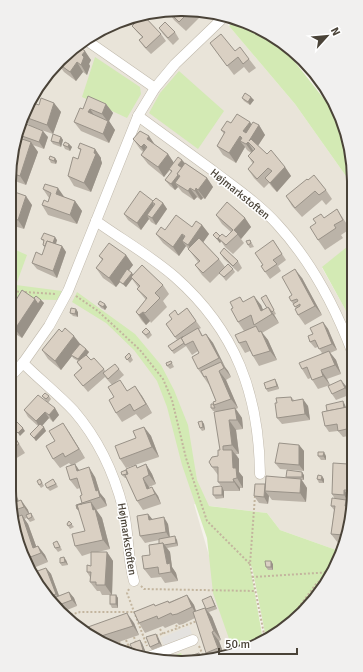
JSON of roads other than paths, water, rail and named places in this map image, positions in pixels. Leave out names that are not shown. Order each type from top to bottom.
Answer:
[{"type":"street","points":[[16,370],[49,326],[67,293],[138,116],[155,88],[175,64],[220,21]]},
{"type":"street","points":[[91,43],[155,88]]},
{"type":"street","name":"Højmarkstoften","points":[[138,116],[248,197],[276,224],[301,254],[323,286],[340,320],[347,338]]},
{"type":"street","points":[[96,221],[173,276],[194,295],[212,317],[227,340],[240,365],[250,391],[256,418],[260,474]]},
{"type":"street","name":"Højmarkstoften","points":[[23,363],[73,411],[90,433],[105,457],[116,483],[124,510],[128,538],[129,566],[134,581]]},
{"type":"street","points":[[156,654],[193,640]]}]
